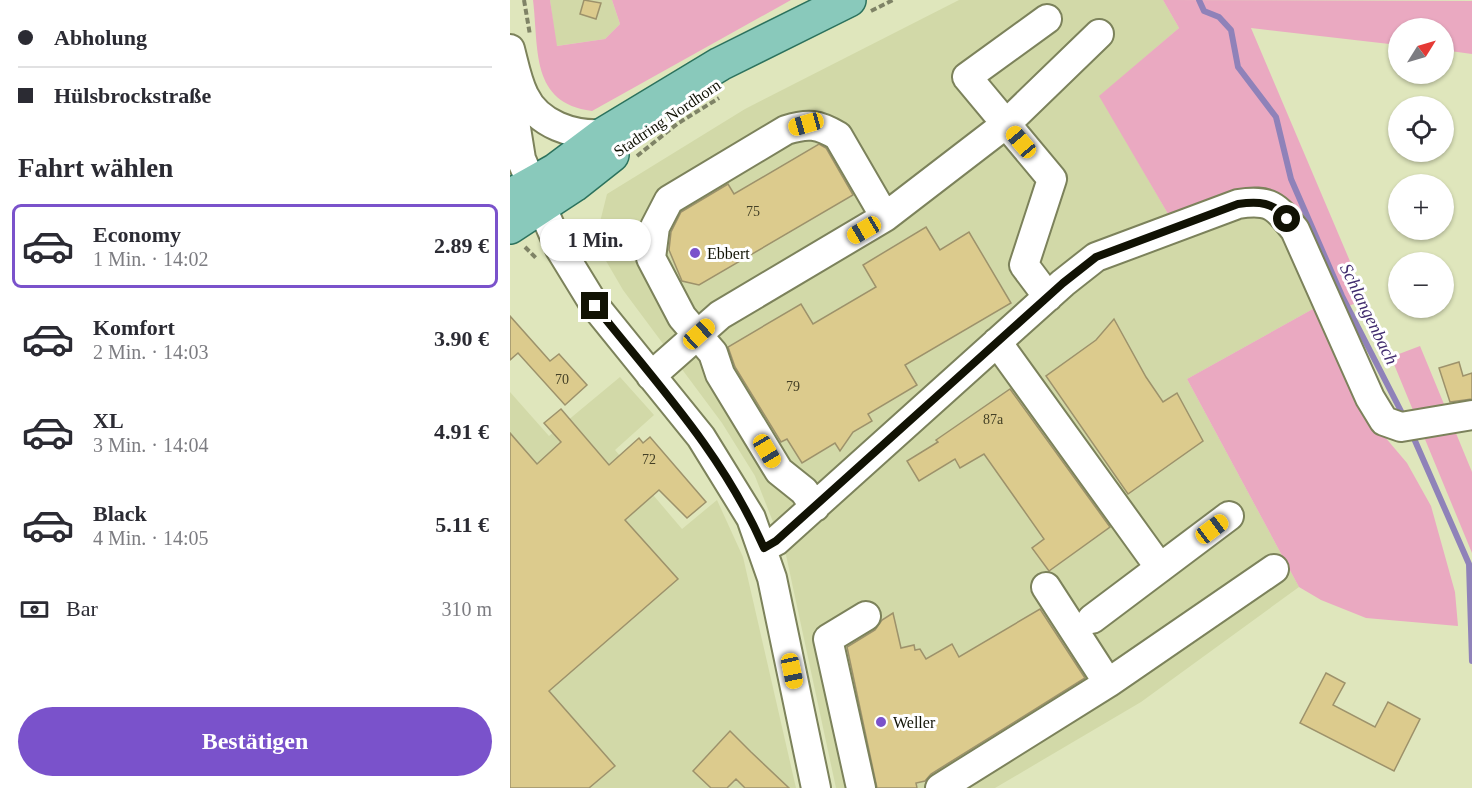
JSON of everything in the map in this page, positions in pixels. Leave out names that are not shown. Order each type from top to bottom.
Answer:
[{"type":"main road","name":"Stadtring Nordhorn","points":[[517,237],[527,197],[556,170],[604,134],[720,64],[845,10]]},
{"type":"main road","name":"Stadtring Nordhorn","points":[[527,197],[804,30],[845,10]]},
{"type":"street","points":[[1047,19],[967,77],[1052,179],[1024,265],[1055,290]]},
{"type":"street","points":[[651,376],[720,315],[885,217],[1006,124],[1099,34]]},
{"type":"street","name":"Stadtring Nordhorn","points":[[510,49],[524,96],[552,126],[586,135],[604,134]]},
{"type":"street","points":[[510,91],[527,197],[595,306],[719,462],[737,491],[764,548],[816,788]]},
{"type":"street","points":[[814,507],[804,491],[779,471],[720,374],[713,353],[682,317],[651,258],[655,227],[669,200],[786,130],[806,124],[826,129],[838,136],[885,217]]},
{"type":"street","points":[[764,548],[776,541],[1055,290],[1096,257],[1238,204],[1259,201],[1278,208],[1295,230],[1370,398],[1384,421],[1410,427],[1472,415]]},
{"type":"street","points":[[997,342],[1161,568]]},
{"type":"street","points":[[1092,619],[1229,516]]},
{"type":"street","points":[[940,788],[1108,683],[1274,568]]},
{"type":"street","points":[[1046,587],[1108,683]]},
{"type":"street","points":[[861,788],[828,639],[866,616]]},
{"type":"path","points":[[845,10],[893,0]]},
{"type":"path","points":[[635,158],[677,124],[728,92]]},
{"type":"path","points":[[517,237],[540,262]]},
{"type":"shaded area","points":[[533,0],[550,0],[557,46],[605,39],[620,24],[612,0],[791,0],[592,111],[572,106],[557,97],[548,85],[538,55]]},
{"type":"shaded area","points":[[550,0],[612,0],[620,24],[605,39],[556,46]]},
{"type":"shaded area","points":[[959,0],[1163,0],[1179,28],[1100,96],[1171,219],[1264,187],[1320,305],[1187,379],[1299,587],[1141,702],[995,788],[836,788],[786,555],[755,476],[722,423],[623,290],[595,242],[607,194],[745,109]]},
{"type":"shaded area","points":[[1163,0],[1472,1],[1472,54],[1454,52],[1454,18],[1388,18],[1388,44],[1251,28],[1366,299],[1339,310],[1282,203],[1264,187],[1171,219],[1099,96],[1179,28]]},
{"type":"shaded area","points":[[1320,305],[1379,430],[1407,463],[1431,506],[1455,592],[1458,626],[1366,618],[1321,600],[1299,587],[1187,379]]},
{"type":"shaded area","points":[[1420,346],[1472,472],[1472,553],[1391,357]]},
{"type":"shaded area","points":[[620,377],[654,415],[615,450],[682,529],[717,500],[743,557],[796,788],[510,788],[510,392],[549,436]]},
{"type":"building","points":[[584,0],[601,3],[596,19],[580,14]]},
{"type":"building","points":[[819,144],[826,148],[853,195],[699,285],[682,281],[669,250],[671,232],[681,212],[728,184],[734,194]]},
{"type":"building","points":[[926,227],[940,250],[969,232],[1011,303],[905,365],[917,385],[868,414],[872,421],[853,432],[840,451],[835,443],[802,463],[787,439],[781,442],[735,367],[728,347],[801,304],[813,324],[876,287],[863,265]]},
{"type":"building","points":[[510,316],[550,361],[559,354],[587,385],[565,405],[518,353],[510,360]]},
{"type":"building","points":[[1114,319],[1146,377],[1163,402],[1177,393],[1203,441],[1128,494],[1046,376],[1096,340]]},
{"type":"building","points":[[1459,362],[1463,376],[1472,373],[1472,399],[1450,402],[1439,368]]},
{"type":"building","points":[[1010,389],[1110,527],[1049,571],[1032,548],[1044,539],[984,454],[960,468],[955,459],[919,481],[907,461],[938,442],[936,440]]},
{"type":"building","points":[[561,409],[609,465],[639,438],[643,443],[650,437],[706,502],[687,518],[659,490],[625,520],[678,579],[549,691],[615,766],[589,788],[510,788],[510,433],[537,464],[561,442],[544,423]]},
{"type":"building","points":[[1040,609],[1085,678],[931,774],[925,781],[916,783],[917,788],[877,788],[847,647],[875,630],[882,620],[893,613],[901,648],[914,645],[915,650],[920,649],[926,659],[952,644],[959,657]]},
{"type":"building","points":[[1326,673],[1345,683],[1333,705],[1375,727],[1388,702],[1420,719],[1394,771],[1300,723]]},
{"type":"building","points":[[730,731],[789,788],[745,788],[736,779],[727,788],[711,788],[693,771]]},
{"type":"waterway","name":"Schlangenbach","points":[[1199,0],[1204,11],[1219,17],[1231,30],[1238,67],[1276,117],[1291,179],[1342,296],[1405,419]]},
{"type":"waterway","name":"Schlangenbach","points":[[1412,434],[1469,564],[1472,661]]},
{"type":"place","name":"Ebbert","points":[[695,253]]},
{"type":"place","name":"Weller","points":[[881,722]]},
{"type":"route","points":[[595,306],[719,462],[737,491],[764,548],[776,541],[1063,283],[1096,257],[1238,204],[1259,201],[1278,208],[1287,219]]}]
